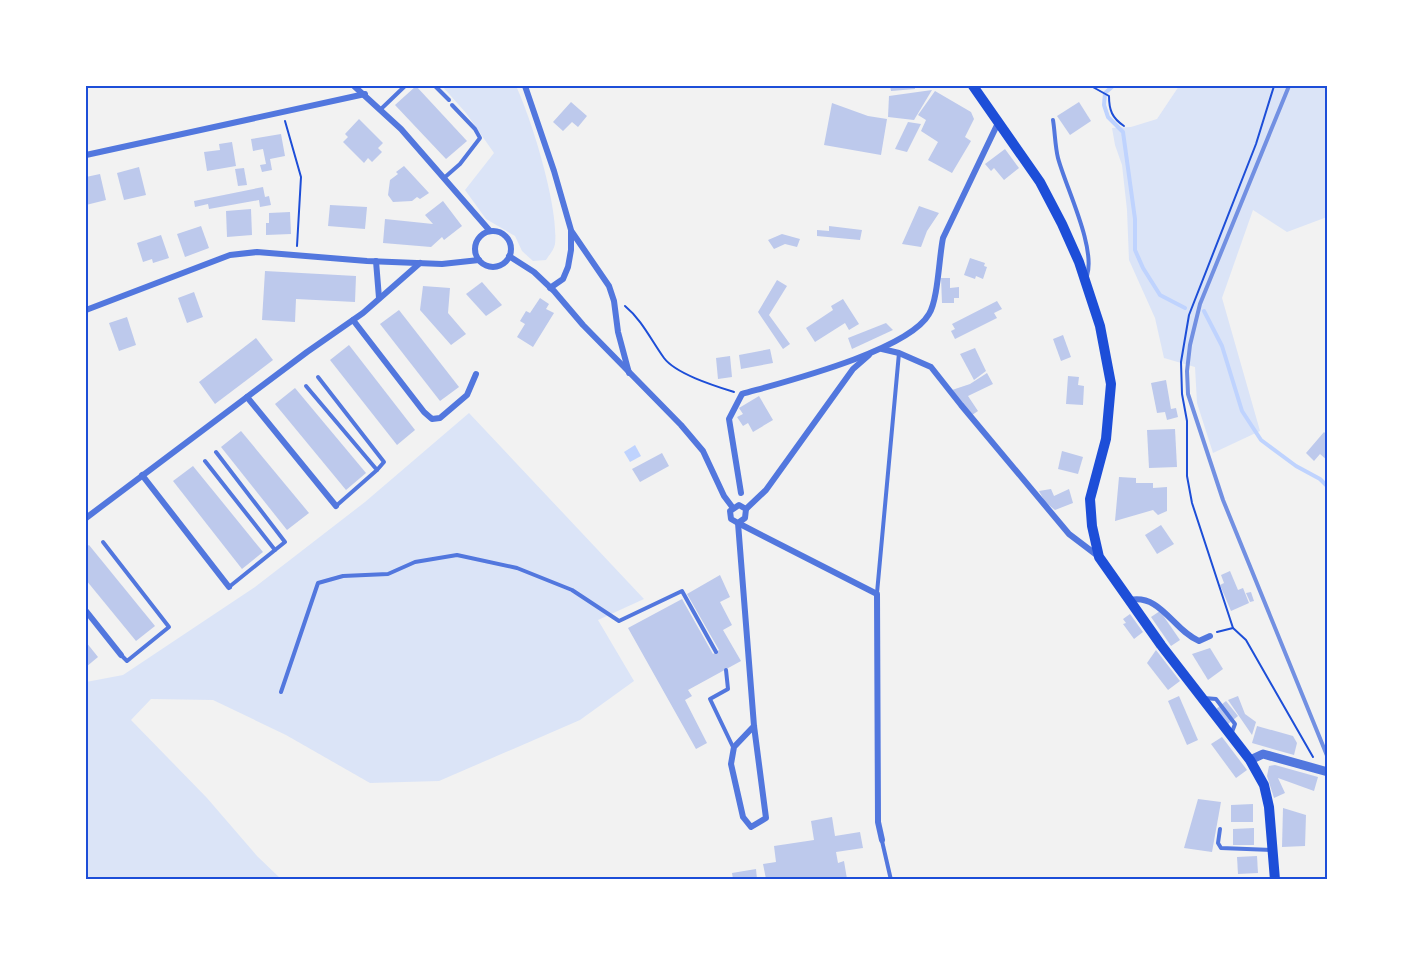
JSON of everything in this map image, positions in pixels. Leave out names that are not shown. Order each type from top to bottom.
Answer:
[{"type":"main road","points":[[973,86],[1040,183],[1062,224],[1100,326],[1111,384],[1106,439],[1090,499],[1092,526],[1099,557],[1201,698],[1250,760],[1264,785],[1269,807],[1275,879]]},
{"type":"street","points":[[354,86],[401,129],[490,231]]},
{"type":"street","points":[[525,86],[571,230],[568,267],[563,279],[550,288]]},
{"type":"street","points":[[86,155],[365,94]]},
{"type":"street","points":[[741,493],[729,419],[742,394],[820,371],[882,349],[920,325],[930,314],[934,300],[943,238],[998,123]]},
{"type":"street","points":[[571,230],[609,286],[614,301],[618,332],[630,373]]},
{"type":"street","points":[[490,231],[496,231],[507,238],[510,243],[509,256],[501,265],[484,264],[476,254],[476,243],[480,237],[490,231]]},
{"type":"street","points":[[86,310],[230,255],[258,252],[442,264],[479,260]]},
{"type":"street","points":[[509,256],[534,272],[681,425],[703,451],[724,496],[733,508]]},
{"type":"street","points":[[376,261],[379,298]]},
{"type":"street","points":[[86,518],[353,320],[420,263]]},
{"type":"street","points":[[353,320],[424,412],[432,419],[440,418],[467,395],[476,374]]},
{"type":"street","points":[[882,349],[899,352],[932,367],[1069,534],[1099,557]]},
{"type":"street","points":[[738,523],[745,518],[746,509],[766,490],[853,369],[871,353]]},
{"type":"street","points":[[247,397],[336,506]]},
{"type":"street","points":[[142,475],[229,587]]},
{"type":"street","points":[[746,509],[739,505],[733,508],[730,511],[731,519],[877,594],[878,822],[882,840]]},
{"type":"street","points":[[738,523],[754,726],[766,818],[752,827],[743,817],[731,764],[734,747],[754,726]]},
{"type":"street","points":[[1130,600],[1141,597],[1159,606],[1189,637],[1199,641],[1209,636]]},
{"type":"street","points":[[86,611],[121,655]]},
{"type":"street","points":[[1250,760],[1263,754],[1323,770]]},
{"type":"lane","points":[[381,109],[405,86]]},
{"type":"lane","points":[[435,86],[449,100]]},
{"type":"lane","points":[[444,178],[460,164],[480,138],[476,129],[453,105]]},
{"type":"lane","points":[[1053,120],[1057,155],[1086,244],[1090,267],[1085,282]]},
{"type":"lane","points":[[877,594],[899,352]]},
{"type":"lane","points":[[318,377],[384,462],[336,506]]},
{"type":"lane","points":[[306,387],[377,470]]},
{"type":"lane","points":[[216,452],[285,542],[229,587]]},
{"type":"lane","points":[[205,461],[275,550]]},
{"type":"lane","points":[[103,542],[169,627],[128,661],[121,655]]},
{"type":"lane","points":[[281,692],[318,583],[343,576],[388,574],[415,562],[457,555],[518,568],[550,581],[572,590],[619,621],[682,591],[716,652]]},
{"type":"lane","points":[[726,670],[728,689],[710,699],[734,747]]},
{"type":"lane","points":[[1220,829],[1218,843],[1221,848],[1273,850]]},
{"type":"lane","points":[[882,840],[891,879]]},
{"type":"path","points":[[1091,86],[1109,96],[1113,118],[1124,126]]},
{"type":"path","points":[[1274,86],[1256,144],[1189,315],[1181,362],[1182,394],[1187,421],[1186,476],[1192,503],[1233,628],[1246,640],[1323,770]]},
{"type":"path","points":[[283,113],[301,177],[297,254]]},
{"type":"path","points":[[623,305],[642,324],[670,364],[689,376],[724,389]]},
{"type":"path","points":[[1209,636],[1233,628]]},
{"type":"shaded area","points":[[442,86],[516,86],[543,164],[553,209],[555,244],[546,260],[533,261],[522,251],[515,236],[486,219],[465,190],[494,153],[466,113]]},
{"type":"shaded area","points":[[1179,86],[1327,86],[1327,217],[1287,232],[1253,210],[1222,298],[1260,431],[1213,453],[1197,403],[1195,367],[1164,358],[1155,318],[1129,260],[1122,165],[1112,128],[1131,127],[1157,119]]},
{"type":"shaded area","points":[[469,413],[644,599],[598,620],[634,681],[580,720],[439,781],[370,783],[286,735],[213,700],[151,699],[131,720],[281,879],[86,880],[86,682],[123,675],[255,587],[365,502]]},
{"type":"water","points":[[635,445],[641,456],[630,462],[624,452]]},
{"type":"building","points":[[416,86],[467,141],[446,159],[395,105]]},
{"type":"building","points":[[890,86],[915,86],[915,89],[891,91]]},
{"type":"building","points":[[932,90],[914,120],[888,117],[889,96]]},
{"type":"building","points":[[935,91],[971,112],[974,119],[965,137],[971,141],[952,173],[928,160],[938,142],[921,131],[926,120],[918,115]]},
{"type":"building","points":[[571,102],[587,116],[578,127],[572,122],[563,131],[553,122]]},
{"type":"building","points":[[1079,102],[1091,121],[1070,135],[1057,116]]},
{"type":"building","points":[[832,103],[868,116],[887,119],[881,155],[824,145]]},
{"type":"building","points":[[359,119],[383,143],[378,148],[382,152],[372,162],[368,158],[364,163],[343,142],[348,137],[345,134]]},
{"type":"building","points":[[908,122],[921,124],[907,152],[895,149]]},
{"type":"building","points":[[281,134],[285,156],[270,159],[272,170],[262,172],[260,165],[266,164],[263,149],[253,151],[251,139]]},
{"type":"building","points":[[232,142],[236,166],[207,171],[204,152],[220,150],[219,144]]},
{"type":"building","points":[[1005,149],[1019,168],[1004,180],[994,168],[991,171],[985,164]]},
{"type":"building","points":[[404,166],[429,193],[412,201],[393,202],[388,195],[390,180]]},
{"type":"building","points":[[139,167],[146,195],[124,200],[117,173]]},
{"type":"building","points":[[244,168],[247,185],[238,186],[235,169]]},
{"type":"building","points":[[100,174],[106,200],[86,205],[86,177]]},
{"type":"building","points":[[263,187],[265,197],[269,196],[271,205],[260,207],[259,200],[209,209],[208,204],[195,207],[194,201]]},
{"type":"building","points":[[443,201],[462,226],[444,240],[442,237],[431,247],[383,243],[385,219],[433,224],[425,215]]},
{"type":"building","points":[[330,205],[367,207],[365,229],[328,226]]},
{"type":"building","points":[[919,206],[939,213],[927,231],[921,247],[902,244]]},
{"type":"building","points":[[251,209],[252,235],[227,237],[226,211]]},
{"type":"building","points":[[290,212],[291,234],[266,235],[269,213]]},
{"type":"building","points":[[201,226],[209,248],[185,257],[177,234]]},
{"type":"building","points":[[829,226],[862,230],[860,240],[817,236],[817,230],[829,231]]},
{"type":"building","points":[[782,234],[800,239],[797,247],[785,244],[774,249],[768,240]]},
{"type":"building","points":[[161,235],[169,258],[153,263],[152,259],[143,262],[137,243]]},
{"type":"building","points":[[970,258],[985,263],[984,266],[987,267],[983,279],[964,275]]},
{"type":"building","points":[[265,271],[356,276],[355,302],[296,299],[295,322],[262,320]]},
{"type":"building","points":[[941,278],[950,278],[950,288],[959,287],[959,298],[954,298],[954,303],[942,303]]},
{"type":"building","points":[[777,280],[787,286],[769,315],[790,344],[783,349],[758,312]]},
{"type":"building","points":[[482,282],[502,305],[486,316],[466,294]]},
{"type":"building","points":[[423,286],[450,288],[448,313],[466,334],[451,345],[420,310]]},
{"type":"building","points":[[194,292],[203,317],[187,323],[178,298]]},
{"type":"building","points":[[540,298],[549,304],[546,309],[554,313],[533,347],[517,337],[525,324],[520,321],[526,311],[530,313]]},
{"type":"building","points":[[843,299],[859,324],[849,330],[845,323],[815,342],[806,328],[833,310],[831,306]]},
{"type":"building","points":[[997,301],[1002,309],[994,313],[997,318],[955,339],[951,331],[955,329],[952,324]]},
{"type":"building","points":[[399,310],[459,387],[440,401],[380,324]]},
{"type":"building","points":[[127,317],[136,345],[119,351],[109,323]]},
{"type":"building","points":[[886,323],[893,330],[852,349],[848,338]]},
{"type":"building","points":[[1063,335],[1071,357],[1061,361],[1053,339]]},
{"type":"building","points":[[256,338],[273,360],[215,404],[199,382]]},
{"type":"building","points":[[349,345],[415,430],[397,445],[330,360]]},
{"type":"building","points":[[975,348],[986,371],[974,380],[960,354]]},
{"type":"building","points":[[770,349],[773,363],[741,369],[739,355]]},
{"type":"building","points":[[730,356],[732,377],[718,379],[716,358]]},
{"type":"building","points":[[987,373],[993,384],[968,396],[978,411],[972,415],[952,390],[970,384]]},
{"type":"building","points":[[1068,376],[1079,377],[1078,385],[1084,386],[1083,405],[1066,404]]},
{"type":"building","points":[[1166,380],[1171,409],[1176,408],[1178,417],[1167,420],[1165,412],[1157,413],[1151,383]]},
{"type":"building","points":[[295,388],[366,473],[346,490],[275,404]]},
{"type":"building","points":[[759,396],[773,420],[753,432],[748,423],[743,426],[737,417],[743,414],[739,408]]},
{"type":"building","points":[[1175,429],[1177,467],[1149,468],[1147,430]]},
{"type":"building","points":[[241,431],[309,513],[287,530],[221,447]]},
{"type":"building","points":[[1324,432],[1328,436],[1328,461],[1320,454],[1314,461],[1306,453]]},
{"type":"building","points":[[1062,451],[1083,457],[1078,474],[1058,469]]},
{"type":"building","points":[[662,453],[669,466],[640,482],[632,469]]},
{"type":"building","points":[[193,466],[263,552],[242,569],[173,481]]},
{"type":"building","points":[[1119,477],[1136,478],[1136,483],[1153,483],[1153,488],[1167,487],[1167,511],[1158,515],[1153,510],[1115,521]]},
{"type":"building","points":[[1051,489],[1054,496],[1069,489],[1073,503],[1055,510],[1045,502],[1039,491]]},
{"type":"building","points":[[1161,525],[1174,544],[1157,554],[1145,535]]},
{"type":"building","points":[[89,545],[155,626],[136,641],[86,580],[86,547]]},
{"type":"building","points":[[1230,571],[1238,590],[1243,588],[1249,603],[1231,611],[1220,585],[1224,583],[1221,575]]},
{"type":"building","points":[[720,575],[730,597],[720,602],[732,625],[723,630],[741,661],[688,690],[692,696],[685,700],[707,743],[696,749],[628,628],[682,599],[713,654],[719,650],[687,594]]},
{"type":"building","points":[[1251,592],[1254,601],[1250,602],[1246,593]]},
{"type":"building","points":[[1160,611],[1180,640],[1171,646],[1151,617]]},
{"type":"building","points":[[1130,614],[1143,632],[1134,639],[1123,624],[1126,623],[1123,619]]},
{"type":"building","points":[[86,642],[98,657],[86,667]]},
{"type":"building","points":[[1210,648],[1223,669],[1208,680],[1192,654]]},
{"type":"building","points":[[1156,650],[1180,681],[1168,690],[1147,663]]},
{"type":"building","points":[[1179,696],[1198,740],[1187,745],[1168,701]]},
{"type":"building","points":[[1238,696],[1245,714],[1256,722],[1252,735],[1228,700]]},
{"type":"building","points":[[1226,701],[1238,716],[1227,725],[1215,710]]},
{"type":"building","points":[[1257,726],[1293,736],[1297,743],[1294,755],[1252,743]]},
{"type":"building","points":[[1222,737],[1247,770],[1236,778],[1211,744]]},
{"type":"building","points":[[1275,765],[1318,777],[1314,791],[1278,778],[1285,793],[1274,798],[1267,776],[1269,766]]},
{"type":"building","points":[[1198,799],[1221,802],[1212,852],[1184,848]]},
{"type":"building","points":[[1253,804],[1253,822],[1231,822],[1231,805]]},
{"type":"building","points":[[1283,808],[1306,815],[1305,846],[1282,847]]},
{"type":"building","points":[[832,817],[835,836],[860,832],[863,848],[836,852],[838,863],[844,861],[847,879],[766,879],[763,864],[776,862],[774,846],[814,840],[811,821]]},
{"type":"building","points":[[1254,828],[1254,845],[1233,845],[1233,829]]},
{"type":"building","points":[[1257,856],[1258,873],[1238,874],[1237,857]]},
{"type":"building","points":[[756,869],[757,879],[733,879],[732,873]]},
{"type":"waterway","points":[[1113,86],[1105,93],[1104,105],[1108,117],[1123,132],[1135,219],[1135,250],[1160,295],[1185,308]]},
{"type":"waterway","points":[[1204,311],[1222,346],[1242,411],[1261,440],[1296,466],[1320,479],[1328,487]]},
{"type":"railway","points":[[1289,86],[1200,304],[1190,345],[1187,371],[1188,394],[1223,500],[1328,758]]}]
